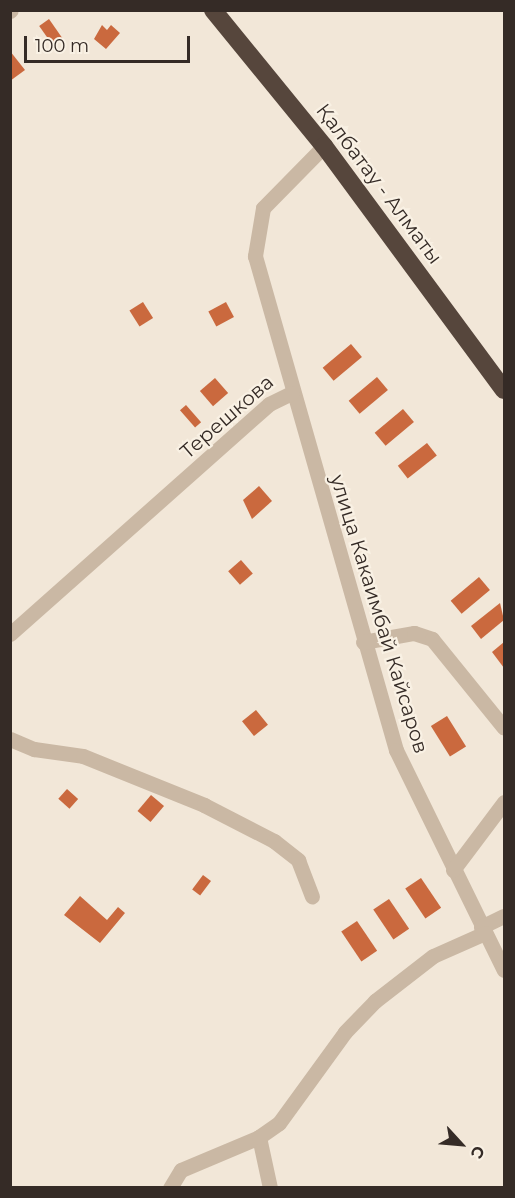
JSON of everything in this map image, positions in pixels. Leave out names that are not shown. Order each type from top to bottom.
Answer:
[{"type":"highway","name":"Қалбатау - Алматы","points":[[213,10],[324,146],[504,390]]},
{"type":"street","name":"Терешкова","points":[[10,634],[269,404],[292,393],[255,256],[258,227],[273,194],[324,146]]},
{"type":"street","name":"улица Какаимбай Кайсаров","points":[[292,393],[396,750],[483,930],[498,949],[504,970]]},
{"type":"street","points":[[363,642],[414,633],[432,639],[504,728]]},
{"type":"street","points":[[10,739],[34,749],[83,756],[204,805],[274,841],[298,860],[312,896]]},
{"type":"street","points":[[453,870],[504,802]]},
{"type":"street","points":[[170,1188],[182,1170],[259,1137],[279,1123],[345,1032],[375,1001],[433,956],[483,930],[504,916]]},
{"type":"street","points":[[259,1137],[270,1188]]},
{"type":"building","points":[[49,19],[63,39],[53,46],[39,26]]},
{"type":"building","points":[[102,25],[107,30],[111,25],[120,33],[106,49],[94,39]]},
{"type":"building","points":[[10,51],[25,70],[10,81]]},
{"type":"building","points":[[143,302],[153,318],[139,327],[129,310]]},
{"type":"building","points":[[226,302],[234,317],[216,326],[208,311]]},
{"type":"building","points":[[351,344],[362,357],[334,381],[323,368]]},
{"type":"building","points":[[377,377],[388,390],[360,414],[349,401]]},
{"type":"building","points":[[215,378],[228,393],[213,406],[200,391]]},
{"type":"building","points":[[186,405],[201,422],[195,428],[180,410]]},
{"type":"building","points":[[403,409],[414,422],[386,446],[375,433]]},
{"type":"building","points":[[427,443],[437,456],[408,478],[398,466]]},
{"type":"building","points":[[259,486],[272,501],[252,519],[243,500]]},
{"type":"building","points":[[241,560],[253,574],[240,585],[228,571]]},
{"type":"building","points":[[479,577],[490,590],[462,614],[451,601]]},
{"type":"building","points":[[500,603],[504,620],[481,639],[471,626]]},
{"type":"building","points":[[504,642],[504,668],[492,652]]},
{"type":"building","points":[[256,710],[268,725],[254,736],[242,721]]},
{"type":"building","points":[[447,716],[466,747],[450,757],[431,726]]},
{"type":"building","points":[[67,789],[78,799],[69,809],[58,799]]},
{"type":"building","points":[[151,795],[164,806],[151,822],[138,811]]},
{"type":"building","points":[[203,875],[211,881],[200,895],[192,889]]},
{"type":"building","points":[[421,878],[441,908],[425,918],[405,889]]},
{"type":"building","points":[[80,896],[107,920],[118,907],[125,913],[100,943],[64,915]]},
{"type":"building","points":[[389,899],[409,929],[393,939],[373,910]]},
{"type":"building","points":[[357,921],[377,951],[361,961],[341,932]]}]
